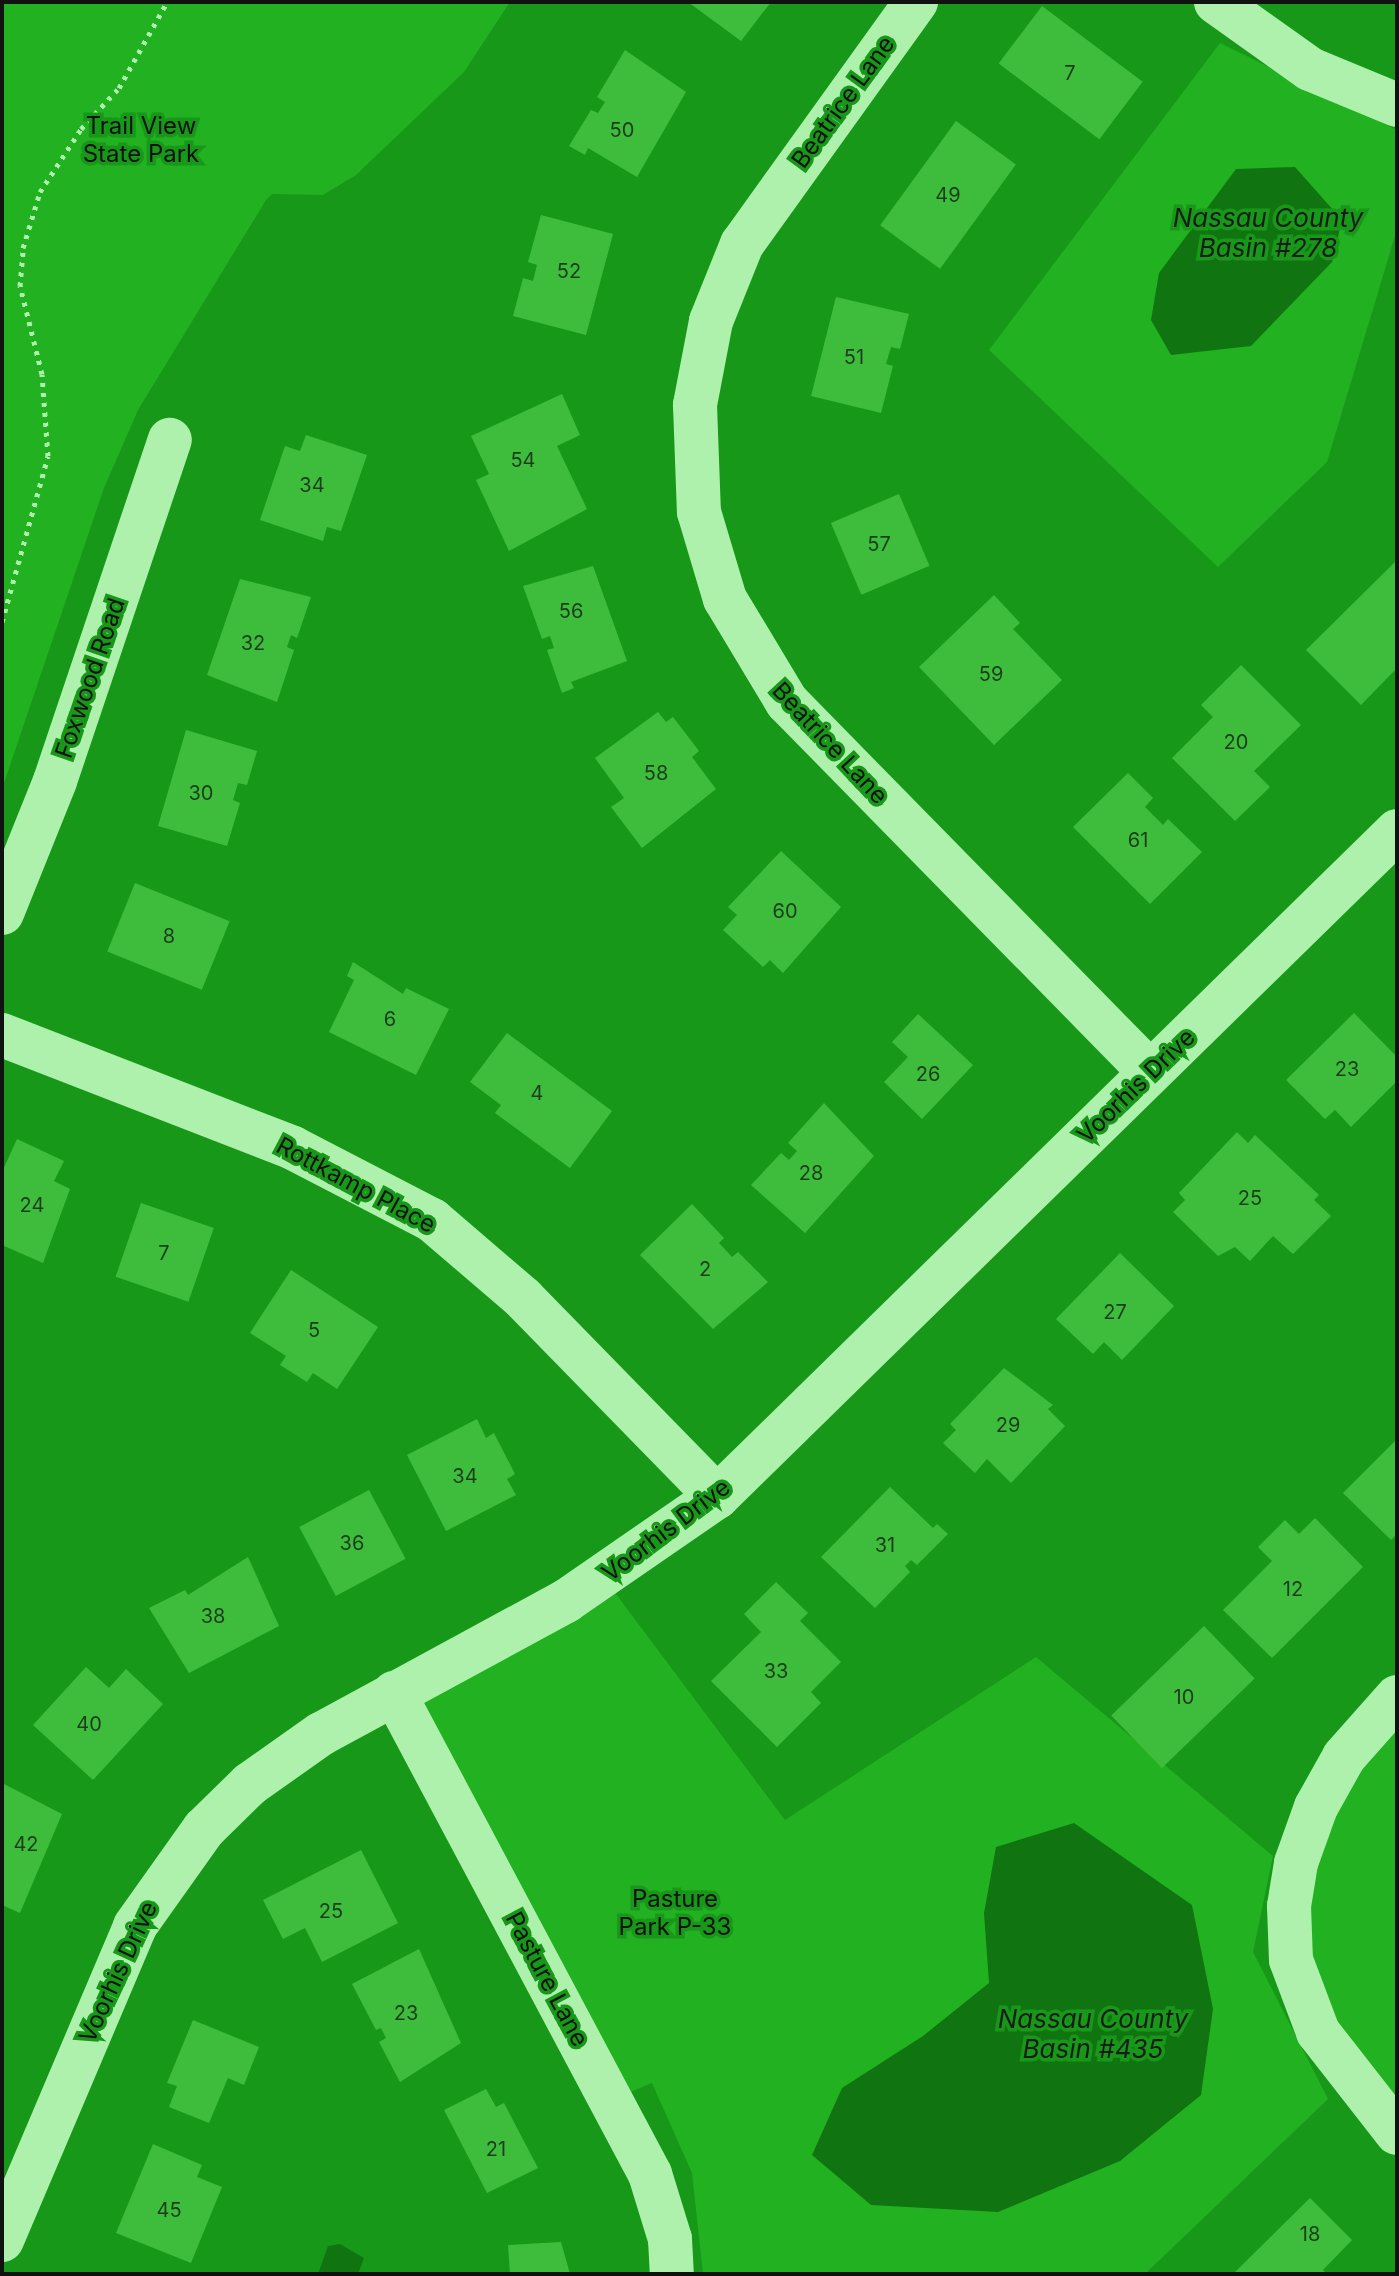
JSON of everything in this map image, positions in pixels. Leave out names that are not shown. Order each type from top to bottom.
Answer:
[{"type":"street","name":"Beatrice Lane","points":[[916,2],[742,244],[711,321],[695,405],[699,512],[725,599],[787,702],[1150,1072]]},
{"type":"street","points":[[1216,2],[1310,69],[1397,105]]},
{"type":"street","name":"Foxwood Road","points":[[2,913],[55,781],[170,440]]},
{"type":"street","name":"Voorhis Drive","points":[[2,2240],[135,1926],[162,1882],[250,1784],[394,1693],[566,1601],[717,1497],[1397,831]]},
{"type":"street","name":"Rottkamp Place","points":[[2,1035],[293,1148],[432,1220],[523,1298],[717,1497]]},
{"type":"street","name":"Pasture Lane","points":[[394,1693],[650,2174],[670,2239],[672,2274]]},
{"type":"street","points":[[1397,1697],[1344,1757],[1316,1807],[1296,1863],[1289,1906],[1291,1960],[1318,2032],[1397,2133]]},
{"type":"path","points":[[2,622],[48,456],[42,374],[20,286],[23,248],[40,192],[81,129],[119,88],[167,2]]},
{"type":"green space","name":"Trail View State Park","points":[[2,2],[510,2],[464,72],[356,175],[323,195],[272,194],[266,200],[138,410],[104,488],[2,789]]},
{"type":"green space","points":[[1220,43],[1397,130],[1397,229],[1327,462],[1218,567],[989,350]]},
{"type":"green space","name":"Pasture Park P-33","points":[[604,1578],[785,1820],[1036,1657],[1273,1856],[1253,1952],[1328,2099],[1145,2274],[703,2274],[692,2173],[652,2083],[611,2100],[394,1693]]},
{"type":"green space","points":[[1397,1697],[1397,2133],[1318,2032],[1289,1906]]},
{"type":"water","name":"Nassau County Basin #278","points":[[1295,167],[1342,220],[1332,262],[1251,346],[1171,355],[1151,320],[1159,273],[1236,169]]},
{"type":"water","name":"Nassau County Basin #435","points":[[1074,1823],[1192,1905],[1213,2009],[1201,2095],[1120,2161],[998,2212],[871,2205],[812,2155],[842,2088],[923,2036],[989,1983],[984,1913],[996,1847]]},
{"type":"water","points":[[340,2244],[364,2258],[358,2274],[318,2274],[328,2246]]},
{"type":"building","points":[[688,2],[771,2],[741,41]]},
{"type":"building","points":[[1042,6],[1143,82],[1099,139],[999,64]]},
{"type":"building","points":[[625,50],[686,92],[637,177],[588,148],[585,155],[569,146],[591,110],[598,113],[605,102],[597,97]]},
{"type":"building","points":[[956,121],[1016,164],[940,269],[880,225]]},
{"type":"building","points":[[541,215],[613,234],[586,335],[513,316],[523,278],[533,281],[537,265],[528,262]]},
{"type":"building","points":[[836,297],[909,314],[900,349],[891,347],[886,364],[893,366],[881,413],[811,396]]},
{"type":"building","points":[[562,394],[580,435],[557,446],[587,509],[509,551],[476,480],[489,474],[471,436]]},
{"type":"building","points":[[306,435],[367,455],[341,531],[327,527],[323,541],[260,520],[285,446],[300,451]]},
{"type":"building","points":[[899,494],[929,566],[861,595],[831,523]]},
{"type":"building","points":[[1397,560],[1397,668],[1361,705],[1306,650]]},
{"type":"building","points":[[593,566],[627,661],[571,682],[574,688],[562,693],[547,650],[554,648],[550,636],[542,639],[523,586]]},
{"type":"building","points":[[240,579],[311,597],[297,638],[291,635],[287,647],[294,650],[277,702],[207,675]]},
{"type":"building","points":[[994,595],[1020,623],[1013,629],[1062,680],[994,745],[919,667]]},
{"type":"building","points":[[1241,665],[1301,725],[1254,771],[1270,787],[1235,821],[1172,758],[1213,717],[1201,705]]},
{"type":"building","points":[[658,712],[666,722],[673,717],[699,751],[692,757],[716,789],[642,848],[611,807],[624,798],[595,758]]},
{"type":"building","points":[[186,730],[257,751],[247,785],[238,783],[233,800],[240,803],[227,846],[158,826]]},
{"type":"building","points":[[1128,773],[1153,798],[1145,807],[1163,825],[1168,819],[1202,852],[1150,904],[1073,827]]},
{"type":"building","points":[[781,851],[841,907],[783,973],[770,960],[763,967],[723,930],[737,915],[728,907]]},
{"type":"building","points":[[135,883],[230,921],[202,990],[107,952]]},
{"type":"building","points":[[353,962],[403,994],[406,988],[449,1009],[416,1075],[329,1032],[354,980],[347,976]]},
{"type":"building","points":[[1354,1013],[1397,1057],[1397,1081],[1351,1127],[1335,1110],[1325,1119],[1286,1080]]},
{"type":"building","points":[[918,1014],[973,1065],[922,1119],[884,1082],[908,1057],[892,1042]]},
{"type":"building","points":[[507,1033],[612,1111],[570,1168],[495,1113],[501,1105],[470,1082]]},
{"type":"building","points":[[824,1103],[874,1156],[805,1233],[751,1185],[781,1153],[789,1160],[797,1151],[788,1143]]},
{"type":"building","points":[[1237,1132],[1248,1143],[1255,1135],[1319,1195],[1314,1200],[1331,1216],[1293,1254],[1273,1236],[1250,1261],[1235,1247],[1218,1256],[1173,1212],[1185,1200],[1179,1193]]},
{"type":"building","points":[[17,1139],[64,1161],[54,1181],[70,1189],[43,1263],[2,1245],[2,1172]]},
{"type":"building","points":[[141,1203],[214,1228],[188,1302],[116,1277]]},
{"type":"building","points":[[692,1204],[724,1238],[719,1243],[732,1257],[738,1252],[768,1282],[713,1329],[640,1255]]},
{"type":"building","points":[[1120,1253],[1174,1306],[1122,1360],[1104,1342],[1093,1354],[1056,1319]]},
{"type":"building","points":[[291,1270],[378,1327],[337,1389],[313,1373],[307,1382],[280,1365],[286,1356],[250,1333]]},
{"type":"building","points":[[1004,1368],[1053,1405],[1048,1409],[1065,1426],[1011,1483],[987,1459],[975,1473],[943,1443],[956,1430],[950,1424]]},
{"type":"building","points":[[477,1419],[486,1438],[494,1433],[515,1474],[507,1479],[516,1495],[446,1531],[407,1455]]},
{"type":"building","points":[[1397,1439],[1397,1534],[1391,1540],[1343,1493]]},
{"type":"building","points":[[890,1487],[933,1528],[937,1524],[948,1534],[917,1565],[911,1560],[905,1566],[910,1572],[875,1608],[821,1557]]},
{"type":"building","points":[[369,1490],[406,1559],[336,1596],[299,1527]]},
{"type":"building","points":[[1315,1518],[1363,1567],[1272,1658],[1223,1610],[1272,1561],[1258,1547],[1285,1520],[1299,1534]]},
{"type":"building","points":[[248,1557],[279,1626],[189,1673],[149,1608],[185,1590],[188,1595]]},
{"type":"building","points":[[776,1582],[808,1613],[800,1621],[841,1662],[811,1692],[821,1703],[777,1747],[711,1681],[761,1632],[744,1614]]},
{"type":"building","points":[[1204,1626],[1255,1679],[1162,1768],[1111,1716]]},
{"type":"building","points":[[86,1667],[109,1688],[126,1669],[163,1704],[93,1780],[33,1725]]},
{"type":"building","points":[[2,1783],[62,1814],[20,1913],[2,1905]]},
{"type":"building","points":[[361,1850],[398,1923],[322,1962],[305,1928],[283,1939],[263,1900]]},
{"type":"building","points":[[419,1949],[461,2043],[400,2082],[379,2042],[386,2038],[381,2028],[376,2030],[352,1984]]},
{"type":"building","points":[[193,2020],[259,2047],[244,2085],[228,2078],[209,2123],[169,2107],[177,2086],[167,2083]]},
{"type":"building","points":[[486,2089],[496,2107],[504,2103],[538,2168],[487,2193],[444,2110]]},
{"type":"building","points":[[153,2144],[202,2165],[197,2177],[222,2187],[191,2263],[116,2233]]},
{"type":"building","points":[[1310,2198],[1352,2240],[1323,2270],[1327,2274],[1233,2274]]},
{"type":"building","points":[[561,2242],[570,2274],[510,2274],[508,2245]]}]
